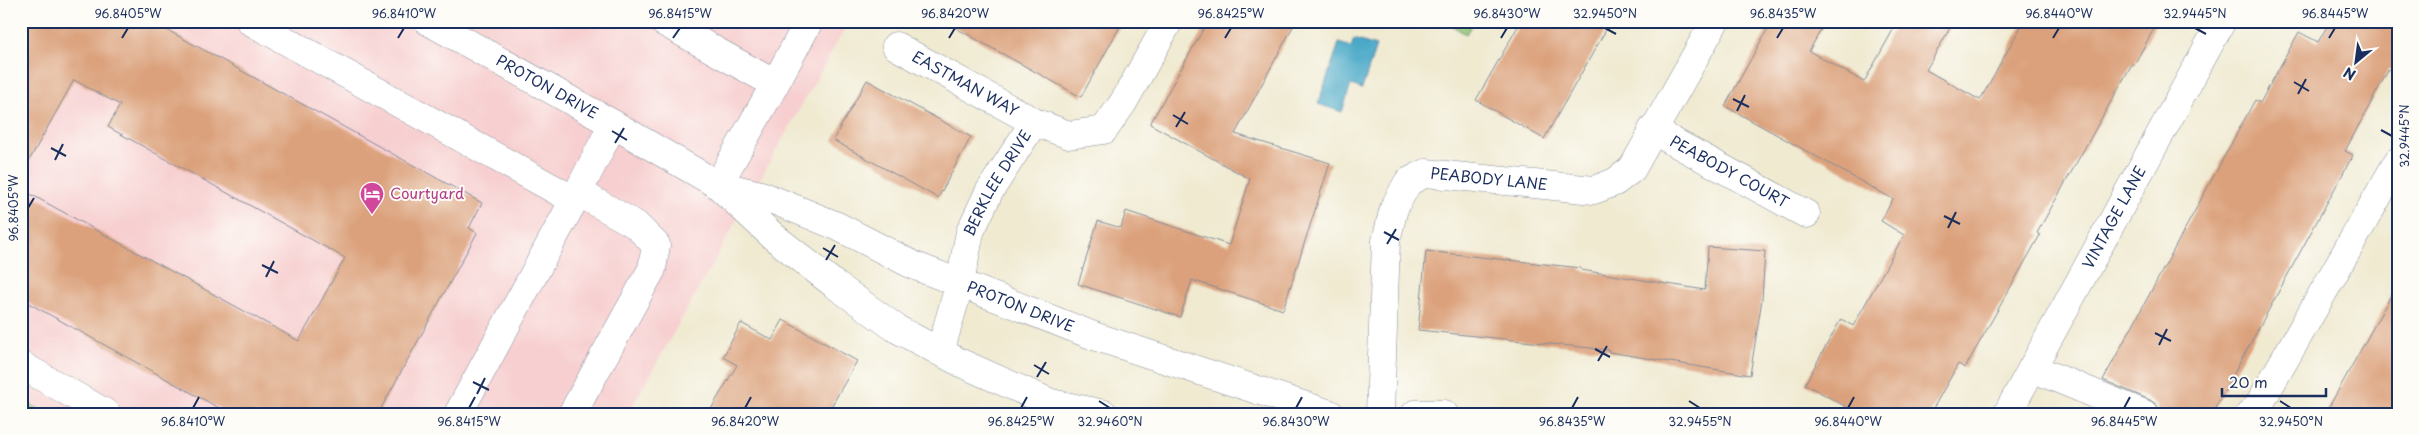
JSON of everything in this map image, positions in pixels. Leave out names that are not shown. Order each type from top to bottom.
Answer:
[{"type":"street","points":[[250,21],[576,196],[636,225],[656,245],[652,269],[572,414]]},
{"type":"street","points":[[662,21],[775,84]]},
{"type":"street","points":[[718,185],[809,21]]},
{"type":"street","name":"BERKLEE DRIVE","points":[[940,352],[960,283],[970,232],[989,192],[1034,122],[1069,135],[1104,130],[1124,104],[1169,21]]},
{"type":"street","name":"PEABODY LANE","points":[[1380,414],[1386,241],[1394,208],[1408,182],[1426,173],[1594,190],[1615,182],[1632,169],[1652,130],[1715,21]]},
{"type":"street","name":"VINTAGE LANE","points":[[2007,414],[2222,21]]},
{"type":"street","name":"PROTON DRIVE","points":[[440,24],[718,185],[774,238],[897,329],[940,352],[1051,403],[1104,414]]},
{"type":"street","name":"EASTMAN WAY","points":[[896,46],[1034,122]]},
{"type":"street","points":[[458,414],[614,124]]},
{"type":"street","name":"PEABODY COURT","points":[[1652,130],[1806,214]]},
{"type":"street","points":[[2250,414],[2257,408],[2398,161]]},
{"type":"street","name":"PROTON DRIVE","points":[[718,185],[761,195],[837,226],[913,265],[1094,336],[1330,414]]},
{"type":"street","points":[[21,365],[107,414]]},
{"type":"street","points":[[2032,368],[2144,414]]},
{"type":"street","points":[[1415,414],[1444,414]]},
{"type":"shaded area","points":[[21,21],[849,21],[628,414],[48,414],[21,399]]},
{"type":"green space","points":[[1443,21],[1474,21],[1466,34]]},
{"type":"green space","points":[[21,399],[48,414],[21,414]]},
{"type":"water","points":[[1354,39],[1376,46],[1362,89],[1351,85],[1342,112],[1318,104],[1339,43],[1351,47]]},
{"type":"building","name":"Courtyard","points":[[21,21],[151,21],[482,203],[469,228],[477,233],[378,414],[230,414],[21,299],[21,189],[299,341],[345,258],[108,127],[120,105],[74,80],[21,175]]},
{"type":"building","points":[[943,21],[1123,21],[1081,97]]},
{"type":"building","points":[[1208,21],[1296,21],[1235,134],[1330,163],[1283,310],[1192,280],[1180,317],[1078,284],[1098,221],[1121,228],[1126,211],[1229,245],[1250,179],[1150,124]]},
{"type":"building","points":[[1521,21],[1611,21],[1544,139],[1476,100]]},
{"type":"building","points":[[1772,21],[1826,21],[1809,51],[1864,82],[1898,21],[1954,21],[1926,70],[1980,100],[2024,21],[2158,21],[2037,233],[2040,235],[1965,368],[1958,364],[1930,414],[1859,414],[1805,384],[1841,319],[1853,326],[1904,235],[1881,221],[1893,199],[1725,106]]},
{"type":"building","points":[[2330,21],[2398,21],[2398,74],[2389,69],[2345,151],[2353,155],[2212,414],[2159,414],[2157,405],[2150,400],[2103,380],[2255,100],[2260,103],[2299,32],[2318,42]]},
{"type":"building","points":[[867,80],[971,137],[938,198],[833,140]]},
{"type":"building","points":[[1708,247],[1765,251],[1762,299],[1750,375],[1609,352],[1609,350],[1418,330],[1426,251],[1581,268],[1581,270],[1705,290]]},
{"type":"building","points":[[2398,283],[2398,414],[2325,414]]},
{"type":"building","points":[[783,320],[857,361],[827,414],[708,414],[737,365],[723,357],[741,323],[772,340]]},
{"type":"place","name":"Courtyard","points":[[372,215]]}]
